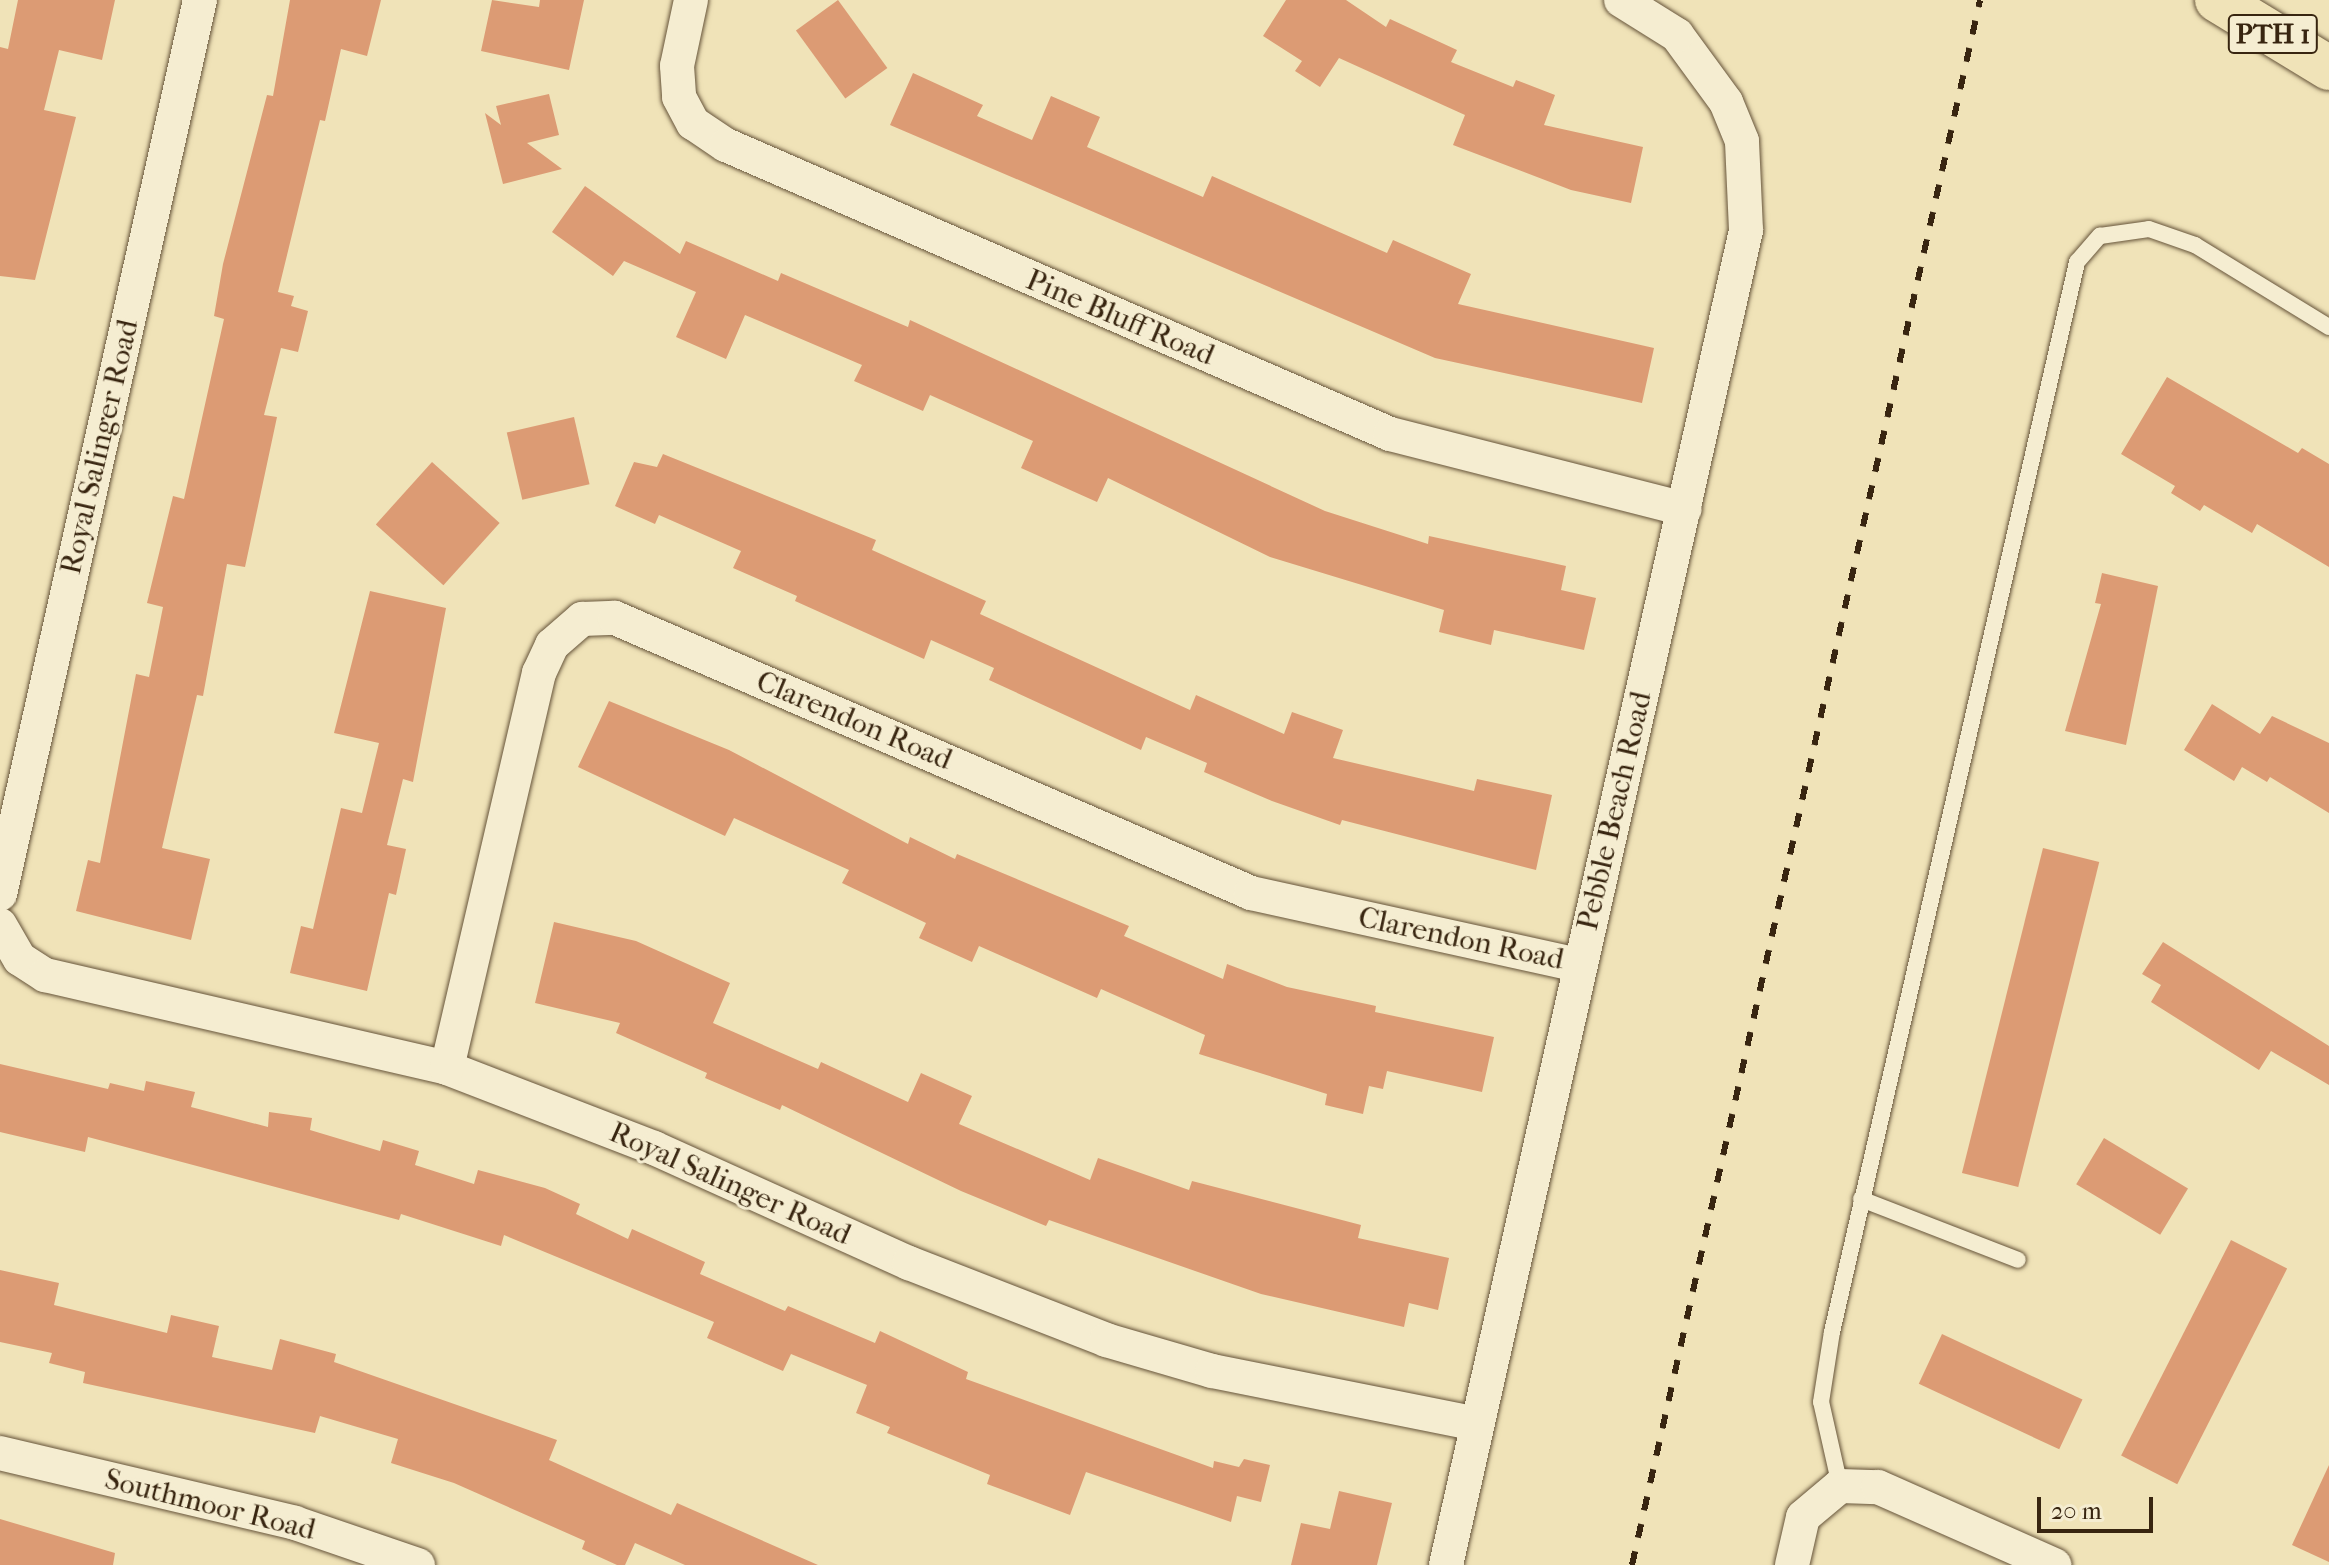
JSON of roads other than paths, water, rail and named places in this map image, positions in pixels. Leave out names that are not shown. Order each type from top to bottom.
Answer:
[{"type":"highway","name":"PTH 1","points":[[2217,0],[2329,68]]},
{"type":"street","name":"Royal Salinger Road","points":[[0,894],[200,0]]},
{"type":"street","name":"Pine Bluff Road","points":[[691,0],[677,66],[679,97],[693,123],[726,145],[1390,434],[1685,509]]},
{"type":"street","name":"Pebble Beach Road","points":[[1446,1565],[1746,230],[1742,141],[1702,63],[1649,13],[1621,0]]},
{"type":"street","name":"Clarendon Road","points":[[447,1068],[539,673],[552,645],[582,619],[615,618],[1251,893],[1579,965]]},
{"type":"street","name":"Royal Salinger Road","points":[[0,925],[20,959],[45,975],[447,1068],[654,1148],[909,1263],[1106,1340],[1212,1371],[1477,1424]]},
{"type":"street","name":"Southmoor Road","points":[[0,1453],[295,1523],[418,1565]]},
{"type":"street","points":[[1792,1565],[1803,1517],[1840,1486],[1878,1487],[2054,1565]]},
{"type":"lane","points":[[1840,1486],[1821,1402],[1861,1199],[2083,250],[2120,229],[2149,229],[2195,245],[2329,327]]},
{"type":"lane","points":[[1861,1199],[2018,1260]]},
{"type":"railway","points":[[1632,1565],[1980,0]]}]
